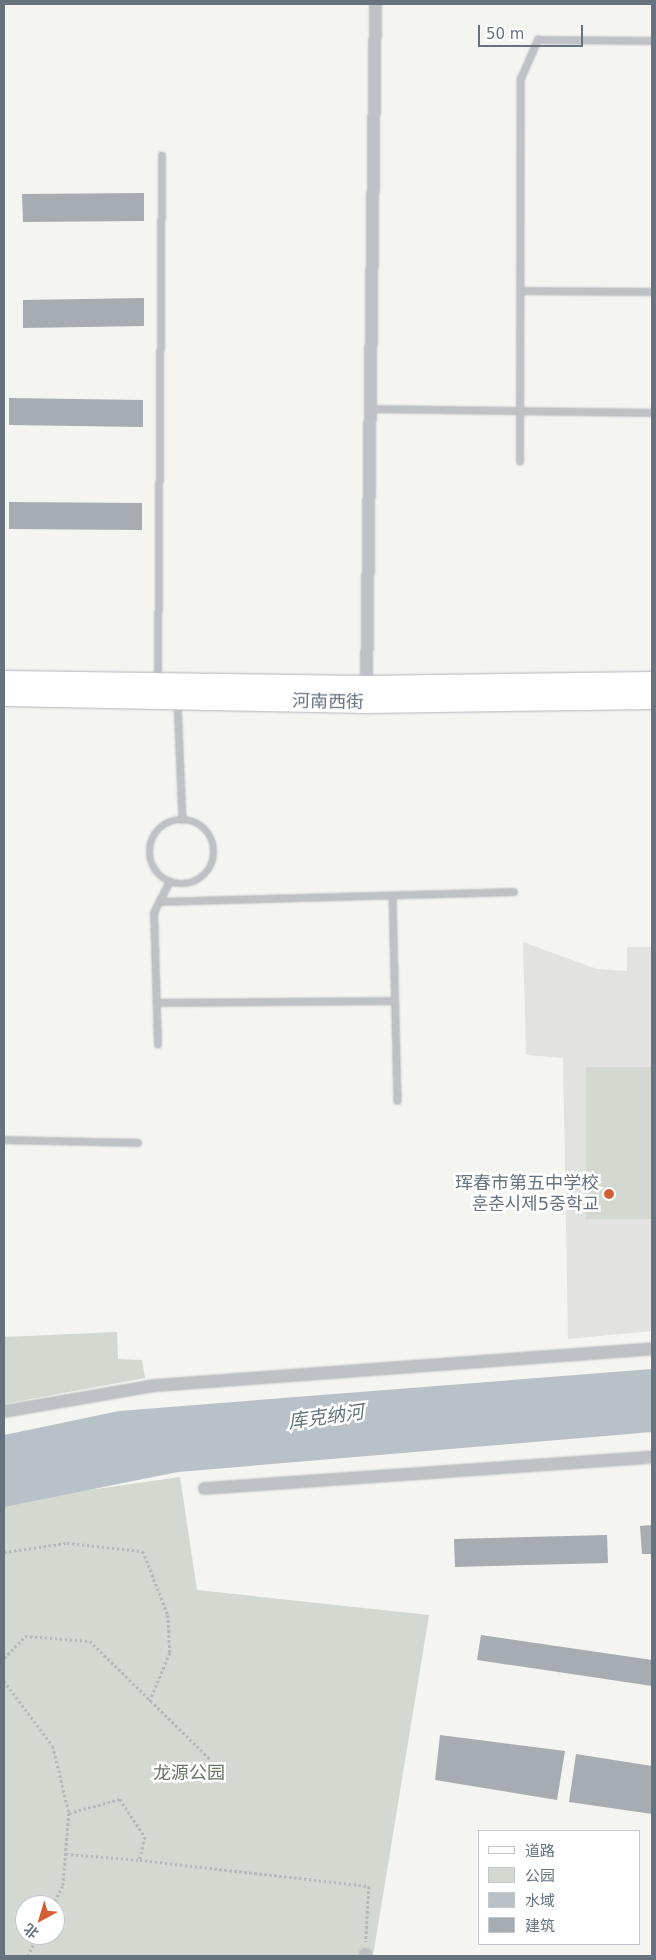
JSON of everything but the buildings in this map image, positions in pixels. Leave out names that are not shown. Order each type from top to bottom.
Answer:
[{"type":"main road","name":"河南西街","points":[[4,680],[158,682],[366,694],[652,698]]},
{"type":"main road","name":"河南西街","points":[[4,696],[178,700],[366,694],[652,681]]},
{"type":"street","points":[[366,694],[375,4]]},
{"type":"street","points":[[4,1411],[154,1385],[652,1348]]},
{"type":"street","points":[[204,1488],[652,1457]]},
{"type":"lane","points":[[520,462],[521,80],[538,40],[652,42]]},
{"type":"lane","points":[[158,682],[162,156]]},
{"type":"lane","points":[[521,291],[652,292]]},
{"type":"lane","points":[[370,409],[652,413]]},
{"type":"lane","points":[[178,700],[183,820]]},
{"type":"lane","points":[[183,820],[205,829],[214,848],[213,859],[209,869],[196,880],[181,884],[170,882],[154,868],[150,848],[159,829],[167,823],[183,820]]},
{"type":"lane","points":[[158,1045],[154,913],[170,882]]},
{"type":"lane","points":[[160,902],[514,892]]},
{"type":"lane","points":[[393,896],[398,1101]]},
{"type":"lane","points":[[157,1003],[395,1001]]},
{"type":"lane","points":[[4,1140],[138,1143]]},
{"type":"path","points":[[4,1552],[67,1543],[143,1551],[168,1615],[170,1653],[149,1703]]},
{"type":"path","points":[[4,1658],[25,1636],[90,1641],[149,1703],[211,1760]]},
{"type":"path","points":[[4,1681],[53,1746],[69,1813],[63,1886],[58,1895]]},
{"type":"path","points":[[69,1813],[120,1799],[145,1837],[140,1860]]},
{"type":"path","points":[[66,1854],[140,1860],[369,1886],[365,1955]]},
{"type":"shaded area","name":"珲春市第五中学校 훈춘시제5중학교","points":[[523,942],[597,969],[627,971],[627,947],[652,947],[652,1331],[568,1339],[563,1058],[526,1055]]},
{"type":"green space","points":[[586,1067],[652,1067],[652,1219],[586,1219]]},
{"type":"green space","points":[[117,1332],[118,1359],[142,1360],[145,1378],[4,1404],[4,1337]]},
{"type":"green space","name":"龙源公园","points":[[180,1477],[197,1590],[429,1615],[373,1956],[4,1956],[4,1502]]},
{"type":"water","name":"库克纳河","points":[[652,1369],[652,1432],[178,1472],[4,1507],[4,1435],[119,1411]]},
{"type":"place","name":"珲春市第五中学校 훈춘시제5중학교","points":[[609,1194]]}]
